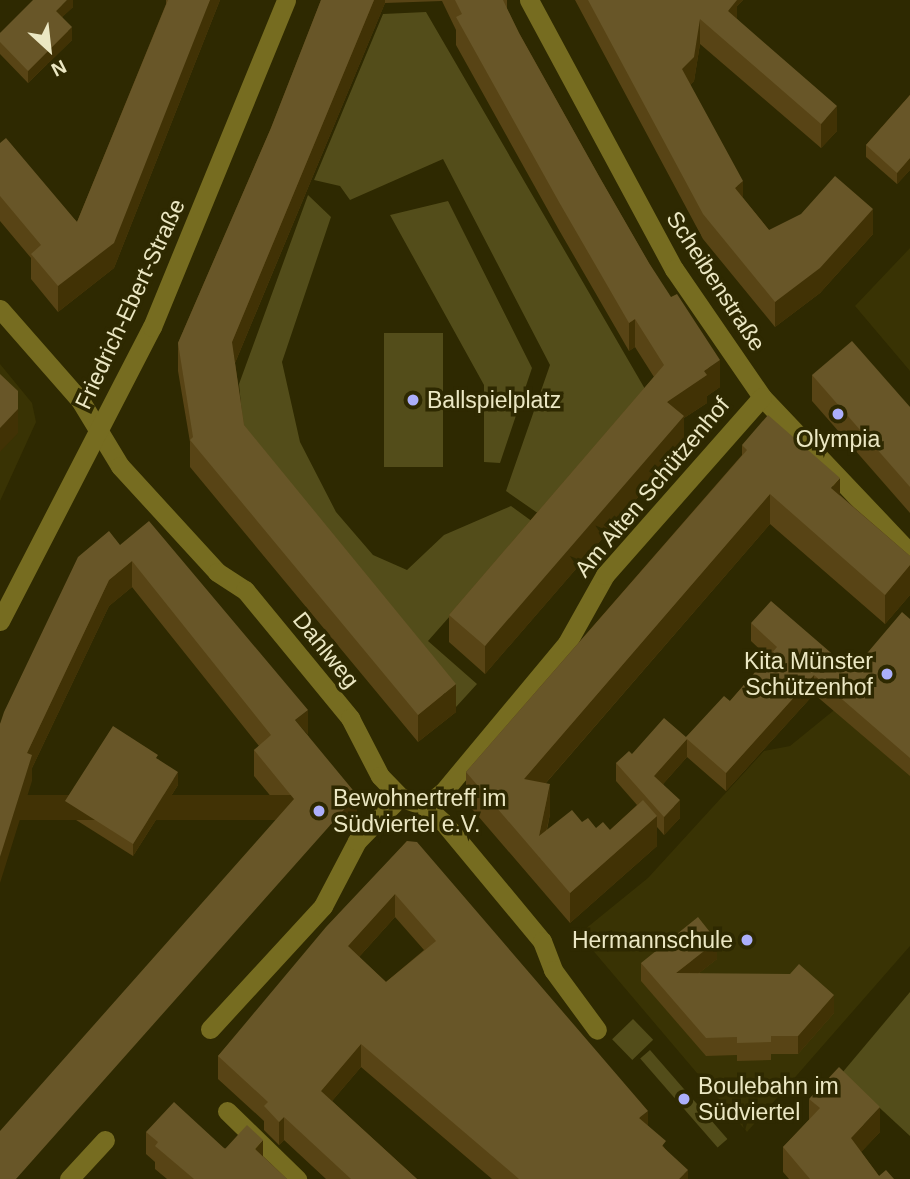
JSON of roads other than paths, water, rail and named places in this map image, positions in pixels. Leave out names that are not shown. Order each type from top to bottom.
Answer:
[{"type":"street","name":"Friedrich-Ebert-Straße","points":[[0,621],[152,327],[286,0]]},
{"type":"street","name":"Scheibenstraße","points":[[529,0],[674,269],[762,397],[910,553]]},
{"type":"street","name":"Dahlweg","points":[[0,309],[80,400],[120,466],[217,572],[245,590],[350,718],[380,776],[400,797],[425,806],[542,941],[553,970],[597,1030]]},
{"type":"street","name":"Am Alten Schützenhof","points":[[425,806],[443,792],[567,643],[605,575],[762,397]]},
{"type":"street","points":[[210,1029],[323,906],[358,841],[400,797]]},
{"type":"street","points":[[227,1111],[297,1179]]},
{"type":"street","points":[[69,1179],[105,1140]]},
{"type":"place","name":"Ballspielplatz","points":[[413,400]]},
{"type":"place","name":"Olympia","points":[[838,414]]},
{"type":"place","name":"Kita Münster Schützenhof","points":[[887,674]]},
{"type":"place","name":"Bewohnertreff im Südviertel e.V.","points":[[319,811]]},
{"type":"place","name":"Hermannschule","points":[[747,940]]},
{"type":"place","name":"Boulebahn im Südviertel","points":[[684,1099]]}]
